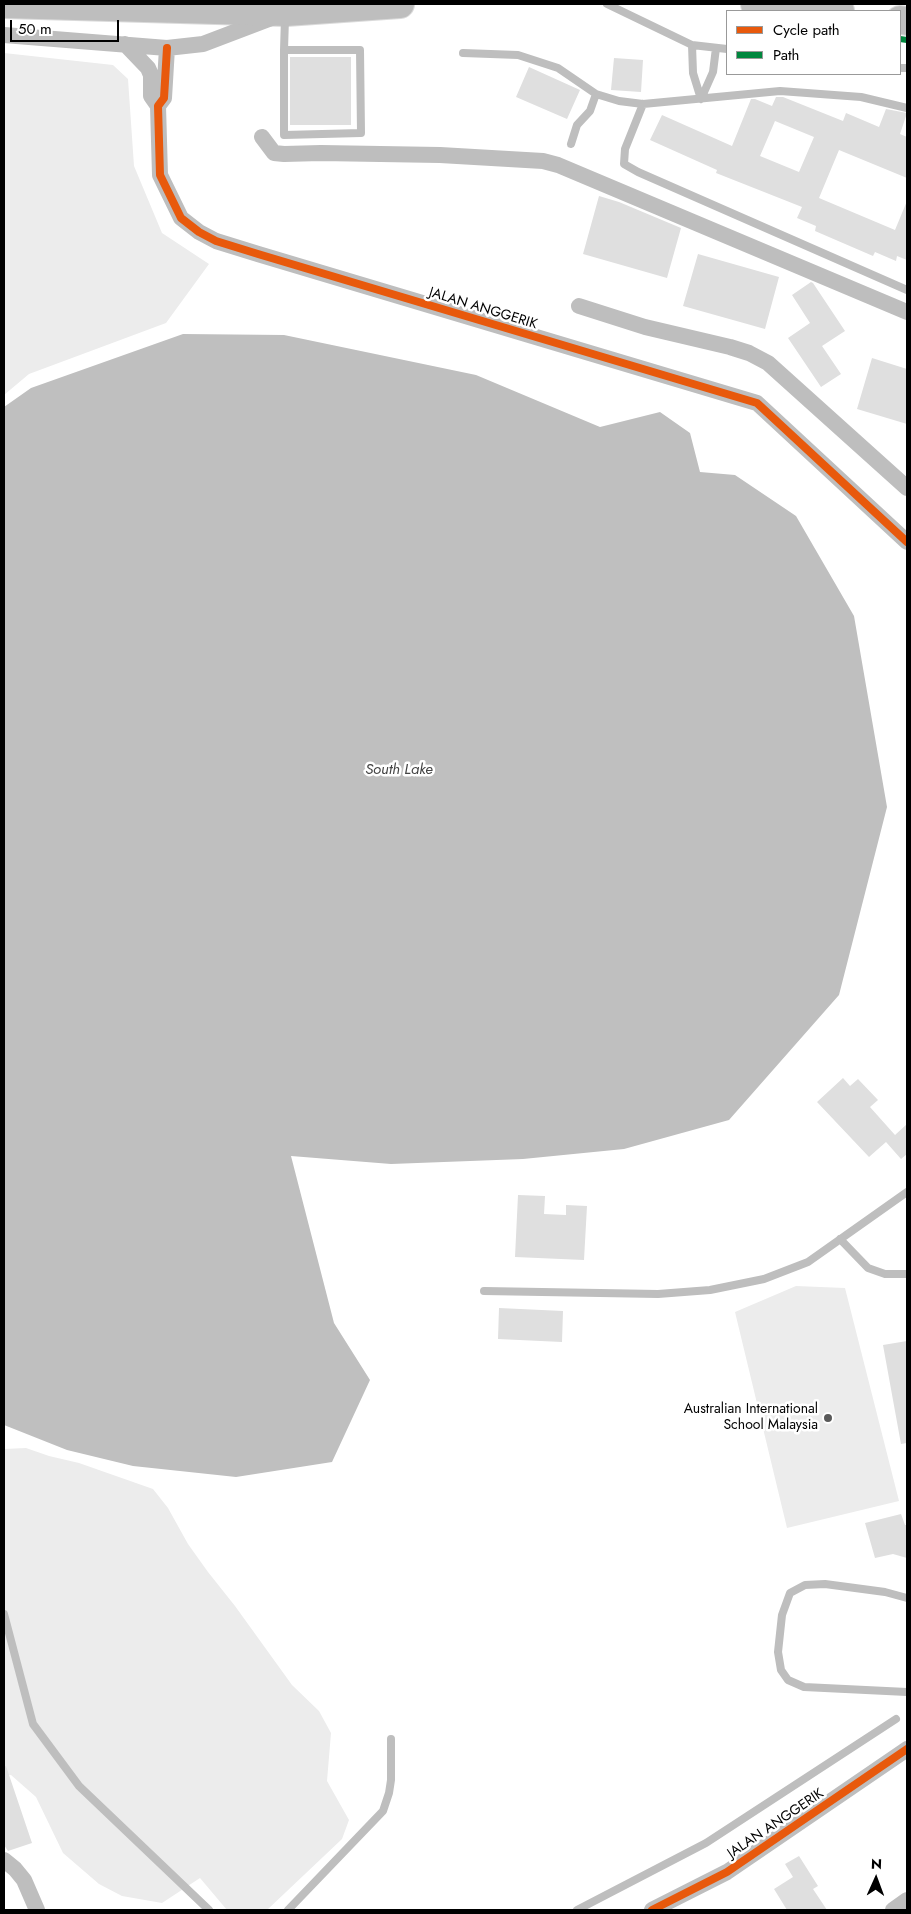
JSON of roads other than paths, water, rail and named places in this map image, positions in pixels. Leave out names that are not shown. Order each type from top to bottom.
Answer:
[{"type":"highway","points":[[4,4],[286,12],[400,4]]},
{"type":"highway","points":[[755,4],[824,8]]},
{"type":"street","points":[[4,35],[167,48],[203,44],[286,12]]},
{"type":"street","name":"JALAN ANGGERIK","points":[[126,44],[148,68],[151,75],[151,96],[158,106],[160,175],[181,218],[199,232],[216,240],[258,254],[757,403],[907,540]]},
{"type":"street","name":"JALAN ANGGERIK","points":[[158,106],[164,98],[167,48]]},
{"type":"street","points":[[262,137],[274,153],[284,154],[430,155],[543,161],[576,173],[907,312]]},
{"type":"street","points":[[580,306],[645,327],[730,347],[749,353],[768,363],[907,488]]},
{"type":"street","name":"JALAN ANGGERIK","points":[[652,1910],[727,1872],[907,1749]]},
{"type":"street","points":[[4,1860],[24,1880],[37,1910]]},
{"type":"street","points":[[893,1910],[907,1900]]},
{"type":"lane","points":[[607,4],[692,45],[726,49]]},
{"type":"lane","points":[[284,50],[360,50],[361,133],[284,135],[284,50],[286,12]]},
{"type":"lane","points":[[692,45],[693,73],[701,98]]},
{"type":"lane","points":[[701,98],[713,72],[716,48]]},
{"type":"lane","points":[[463,53],[518,55],[558,68],[596,94],[619,101],[643,104],[780,91],[861,97],[907,108]]},
{"type":"lane","points":[[571,144],[577,125],[590,111],[596,94]]},
{"type":"lane","points":[[643,104],[625,150],[624,164],[638,172],[907,290]]},
{"type":"lane","points":[[484,1291],[658,1294],[710,1290],[764,1279],[808,1262],[907,1192]]},
{"type":"lane","points":[[840,1239],[868,1268],[885,1274],[907,1274]]},
{"type":"lane","points":[[907,1598],[885,1592],[826,1584],[805,1584],[790,1593],[778,1634],[778,1652],[781,1670],[788,1680],[804,1687],[907,1692]]},
{"type":"lane","points":[[4,1614],[33,1724],[79,1786],[209,1910]]},
{"type":"lane","points":[[577,1910],[706,1843],[896,1719]]},
{"type":"lane","points":[[288,1910],[383,1811],[391,1780],[391,1739]]},
{"type":"water","name":"South Lake","points":[[183,334],[284,335],[476,375],[600,427],[660,412],[690,433],[700,472],[735,475],[796,516],[854,616],[887,807],[839,995],[729,1120],[624,1149],[523,1159],[391,1164],[291,1156],[334,1323],[370,1380],[332,1462],[236,1477],[133,1466],[67,1450],[4,1425],[4,407],[31,388]]},
{"type":"place","name":"Australian International School Malaysia","points":[[828,1418]]}]
